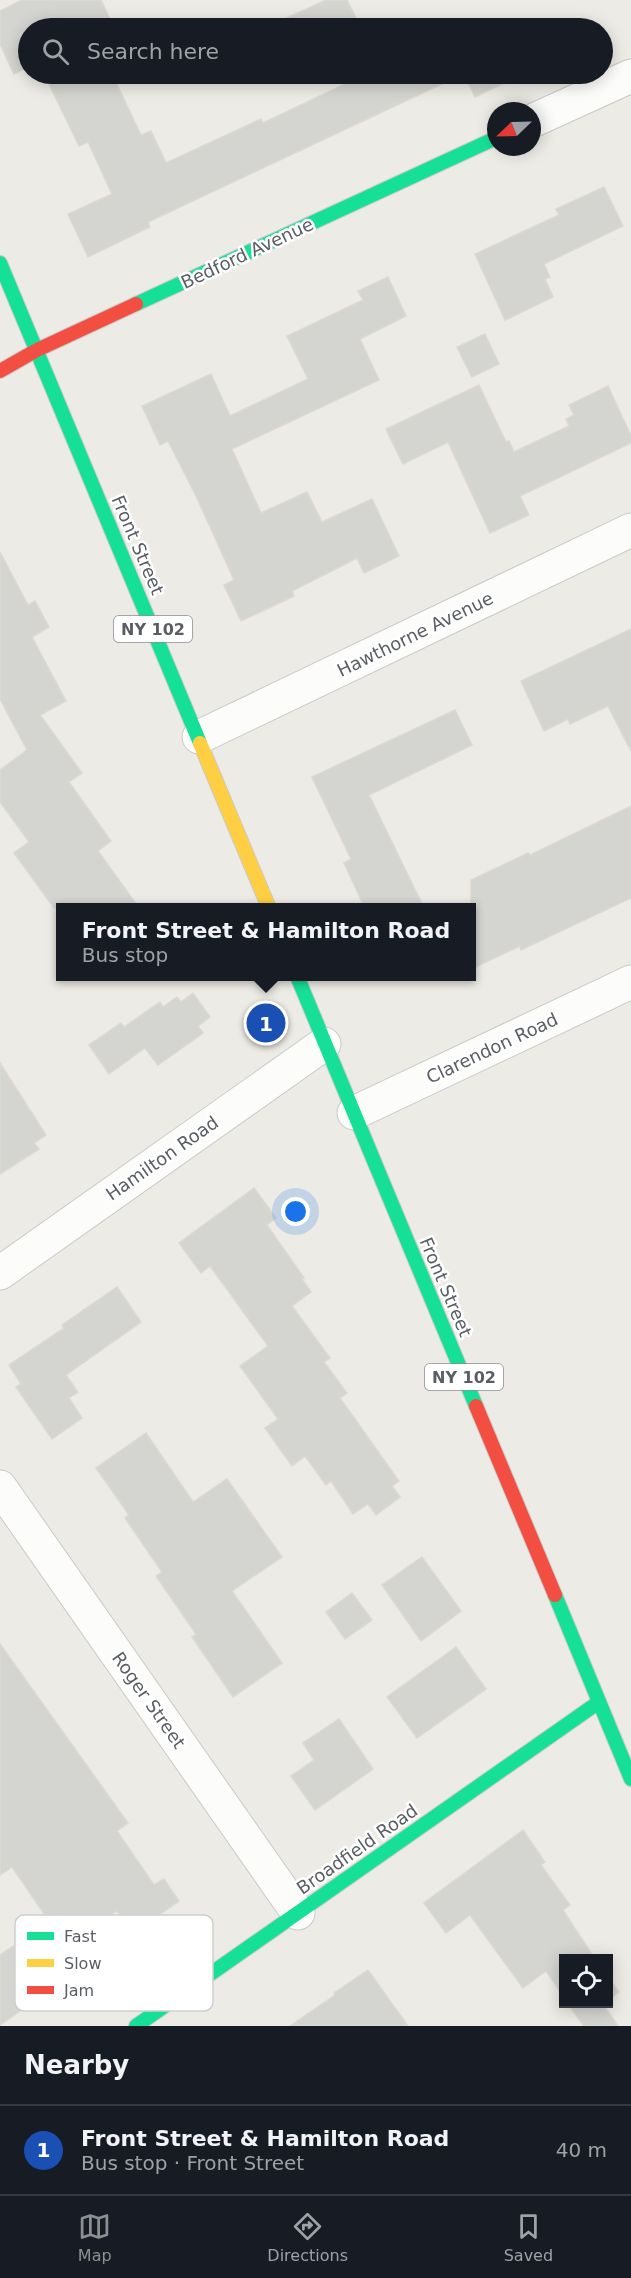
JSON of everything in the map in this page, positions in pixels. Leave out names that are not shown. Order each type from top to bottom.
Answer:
[{"type":"main road","name":"Bedford Avenue","points":[[0,371],[37,350],[487,142]]},
{"type":"main road","name":"Front Street","points":[[0,263],[199,737],[266,903]]},
{"type":"main road","name":"Front Street","points":[[299,981],[631,1779]]},
{"type":"main road","name":"Broadfield Road","points":[[213,1972],[599,1702]]},
{"type":"main road","name":"Broadfield Road","points":[[136,2026],[158,2011]]},
{"type":"street","points":[[613,83],[631,75]]},
{"type":"street","points":[[541,117],[612,84]]},
{"type":"street","name":"Hawthorne Avenue","points":[[199,737],[631,530]]},
{"type":"street","name":"Clarendon Road","points":[[354,1113],[631,982]]},
{"type":"street","name":"Hamilton Road","points":[[0,1273],[324,1044]]},
{"type":"street","name":"Roger Street","points":[[0,1487],[298,1913]]},
{"type":"building","points":[[22,0],[101,0],[109,18],[18,18],[18,72],[14,74],[0,44],[0,11]]},
{"type":"building","points":[[326,0],[347,0],[356,18],[287,18]]},
{"type":"building","points":[[49,84],[117,84],[141,135],[151,131],[166,163],[261,119],[263,123],[345,84],[442,84],[148,222],[150,227],[88,257],[68,214],[112,194],[88,142],[79,146]]},
{"type":"building","points":[[469,84],[502,84],[475,97]]},
{"type":"building","points":[[604,187],[623,226],[544,264],[550,277],[545,279],[553,297],[505,320],[475,254],[559,215],[556,209]]},
{"type":"building","points":[[388,277],[406,316],[360,339],[379,380],[232,449],[261,513],[307,492],[322,522],[372,499],[399,556],[364,573],[357,558],[292,591],[294,596],[241,621],[224,585],[234,580],[197,498],[168,441],[160,445],[142,406],[211,374],[230,416],[308,379],[287,336],[363,300],[358,291]]},
{"type":"building","points":[[485,334],[499,364],[472,377],[457,347]]},
{"type":"building","points":[[479,385],[506,442],[509,441],[514,452],[569,426],[566,419],[574,415],[569,405],[608,386],[631,436],[631,443],[520,496],[529,515],[490,533],[448,442],[403,464],[386,429]]},
{"type":"building","points":[[0,552],[28,605],[35,601],[49,627],[32,637],[66,701],[40,715],[82,773],[69,782],[111,841],[98,851],[135,903],[56,903],[56,908],[54,908],[14,853],[29,842],[0,802],[0,770],[27,750],[0,699]]},
{"type":"building","points":[[631,629],[631,751],[608,706],[570,724],[568,719],[544,731],[521,681]]},
{"type":"building","points":[[455,710],[472,745],[369,795],[422,903],[363,903],[344,863],[351,859],[312,777]]},
{"type":"building","points":[[631,806],[631,898],[521,950],[520,946],[476,967],[476,903],[471,903],[471,880],[528,853],[530,855]]},
{"type":"building","points":[[193,993],[210,1017],[198,1026],[203,1033],[158,1065],[145,1048],[109,1074],[89,1045],[121,1023],[124,1027],[160,1002],[163,1007],[177,997],[181,1002]]},
{"type":"building","points":[[0,1063],[46,1135],[34,1143],[39,1149],[0,1174]]},
{"type":"building","points":[[254,1188],[276,1218],[267,1225],[304,1278],[302,1279],[311,1292],[292,1306],[330,1358],[324,1362],[347,1393],[340,1398],[399,1481],[392,1486],[400,1497],[376,1515],[368,1504],[353,1514],[331,1481],[326,1485],[305,1456],[292,1466],[265,1428],[278,1419],[240,1366],[268,1346],[210,1266],[201,1273],[179,1243]]},
{"type":"building","points":[[117,1287],[141,1322],[66,1375],[78,1392],[69,1398],[82,1418],[52,1439],[16,1387],[21,1384],[9,1365],[64,1328],[62,1325]]},
{"type":"building","points":[[146,1433],[193,1502],[227,1479],[282,1557],[232,1591],[282,1663],[233,1697],[192,1637],[196,1634],[156,1576],[162,1572],[125,1518],[129,1515],[96,1468]]},
{"type":"building","points":[[422,1557],[461,1611],[421,1641],[382,1585]]},
{"type":"building","points":[[352,1593],[372,1620],[345,1639],[326,1612]]},
{"type":"building","points":[[0,1644],[128,1823],[117,1831],[154,1885],[164,1879],[179,1901],[159,1915],[120,1915],[117,1911],[111,1915],[45,1915],[12,1867],[0,1875]]},
{"type":"building","points":[[456,1647],[486,1689],[417,1738],[387,1697]]},
{"type":"building","points":[[339,1719],[373,1769],[315,1810],[291,1776],[314,1760],[303,1743]]},
{"type":"building","points":[[523,1830],[545,1862],[541,1865],[570,1905],[563,1910],[592,1954],[559,1954],[559,1990],[546,1971],[523,1988],[470,1915],[446,1933],[424,1903]]},
{"type":"building","points":[[15,1945],[15,2011],[20,2011],[0,2025],[0,1955]]},
{"type":"building","points":[[368,1970],[408,2026],[290,2026],[335,1995],[334,1993]]},
{"type":"building","points":[[613,1984],[619,1992],[613,1997]]},
{"type":"building","points":[[571,2008],[606,2008],[618,2026],[584,2026]]},
{"type":"traffic: fast","points":[[136,304],[487,142]]},
{"type":"traffic: fast","points":[[0,263],[200,743]]},
{"type":"traffic: fast","points":[[299,981],[476,1406]]},
{"type":"traffic: fast","points":[[555,1595],[631,1779]]},
{"type":"traffic: fast","points":[[213,1972],[599,1702]]},
{"type":"traffic: fast","points":[[136,2026],[157,2011]]},
{"type":"traffic: slow","points":[[200,743],[267,903]]},
{"type":"traffic: jam","points":[[0,371],[37,350],[136,304]]},
{"type":"traffic: jam","points":[[476,1406],[555,1595]]},
{"type":"place","name":"Front Street & Hamilton Road","points":[[266,1023]]}]
